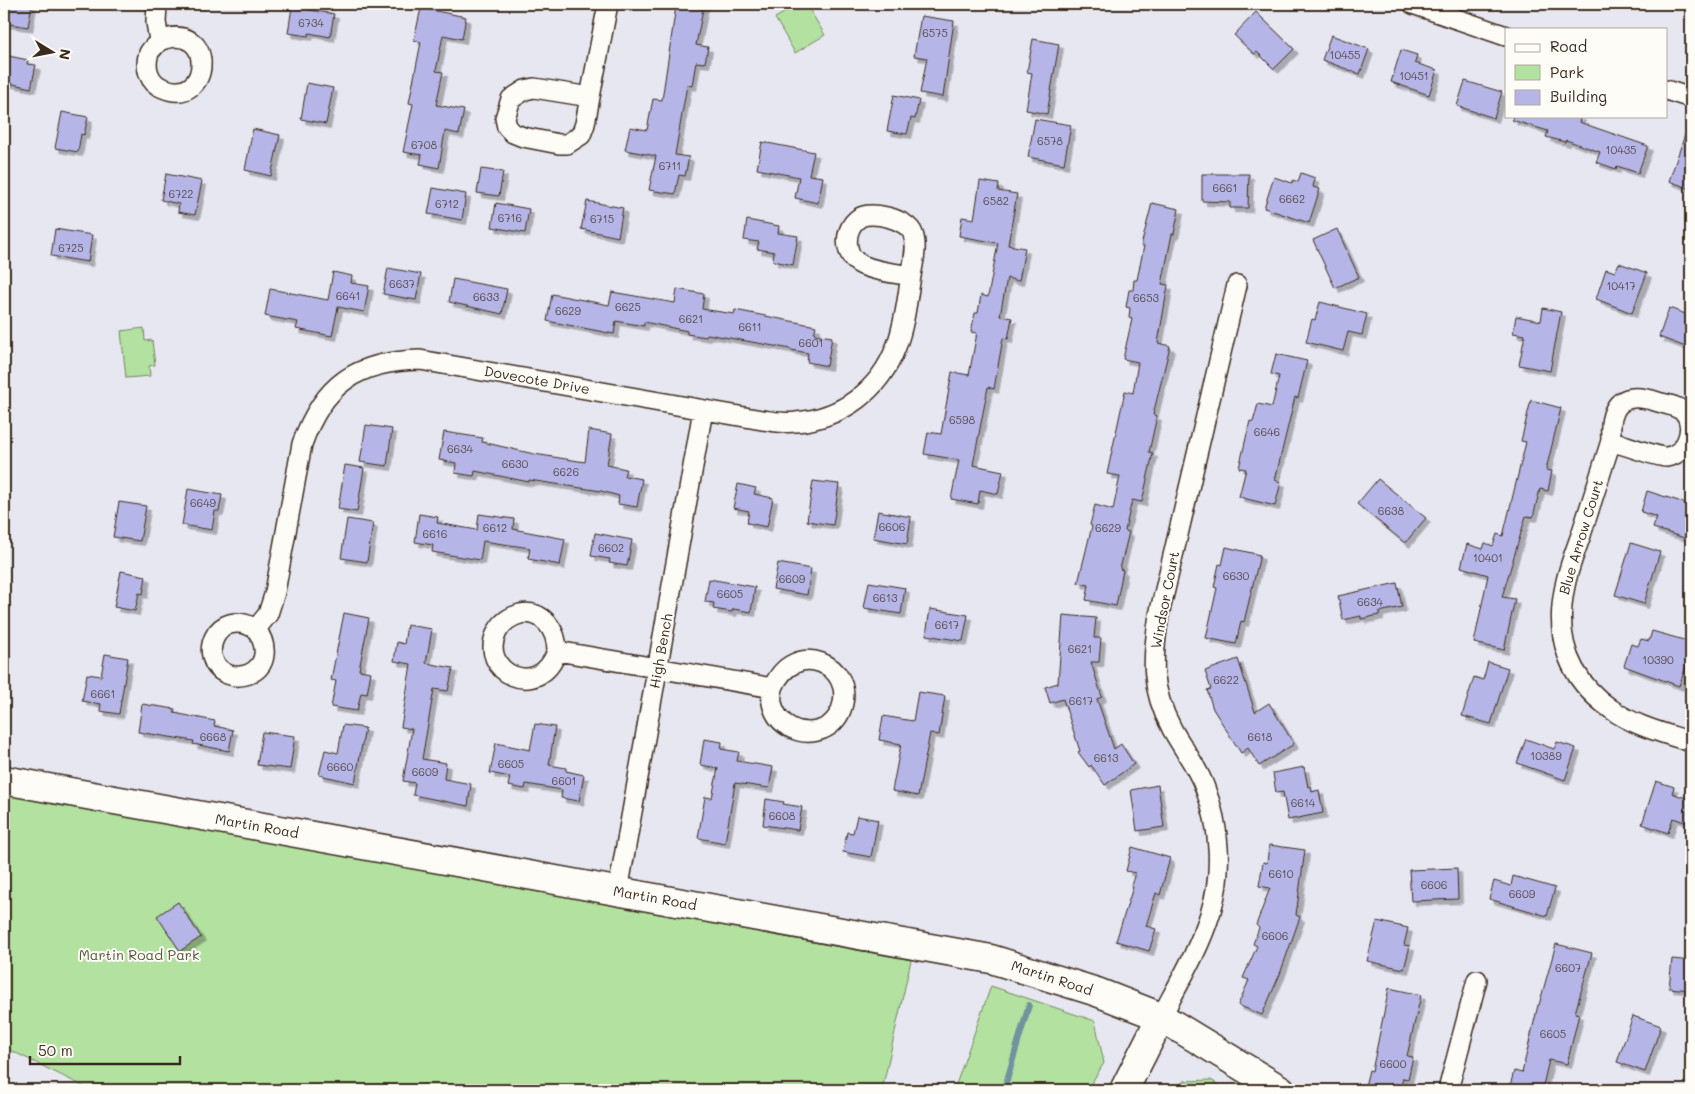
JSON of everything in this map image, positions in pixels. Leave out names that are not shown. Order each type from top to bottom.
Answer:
[{"type":"street","points":[[157,4],[156,22],[159,41]]},
{"type":"street","points":[[590,97],[608,4]]},
{"type":"street","points":[[1413,4],[1505,36]]},
{"type":"street","points":[[1668,91],[1691,98]]},
{"type":"street","name":"Dovecote Drive","points":[[256,629],[268,614],[275,592],[302,444],[310,422],[332,391],[347,379],[382,363],[398,360],[420,360],[762,420],[794,423],[816,419],[838,412],[857,401],[874,385],[888,367],[902,327],[910,276]]},
{"type":"street","name":"Windsor Court","points":[[1161,1017],[1201,938],[1211,910],[1218,860],[1214,816],[1205,788],[1195,765],[1172,729],[1160,701],[1154,675],[1154,648],[1159,615],[1237,285]]},
{"type":"street","name":"High Bench","points":[[618,891],[703,410]]},
{"type":"street","name":"Blue Arrow Court","points":[[1611,441],[1565,584],[1561,624],[1564,646],[1579,680],[1594,697],[1635,722],[1691,742]]},
{"type":"street","points":[[557,651],[772,688]]},
{"type":"street","name":"Martin Road","points":[[4,780],[991,959],[1097,992],[1161,1017],[1281,1090]]},
{"type":"street","points":[[1448,1090],[1477,980]]},
{"type":"street","points":[[1124,1090],[1161,1017]]},
{"type":"green space","points":[[799,4],[806,4],[825,35],[795,53],[775,18]]},
{"type":"green space","points":[[144,328],[145,341],[152,340],[155,365],[149,366],[150,376],[126,378],[121,331]]},
{"type":"green space","name":"Martin Road Park","points":[[4,794],[911,960],[882,1090],[91,1090],[4,1047]]},
{"type":"green space","points":[[991,986],[1095,1021],[1104,1063],[1087,1090],[954,1090]]},
{"type":"green space","points":[[1211,1080],[1226,1090],[1172,1090],[1184,1081]]},
{"type":"building","points":[[4,4],[32,4],[28,27],[4,23]]},
{"type":"building","points":[[680,4],[704,4],[696,45],[708,47],[705,63],[696,62],[692,86],[687,85],[675,155],[689,157],[685,176],[679,175],[675,194],[649,190],[656,156],[625,150],[630,127],[647,130],[653,99],[662,100],[676,6],[680,7]]},
{"type":"building","points":[[292,7],[334,14],[330,37],[309,33],[308,36],[288,33]]},
{"type":"building","points":[[421,8],[466,17],[462,39],[443,35],[436,71],[443,72],[436,105],[464,110],[459,134],[445,131],[439,168],[420,164],[422,155],[403,152],[413,104],[409,103],[421,42],[414,40]]},
{"type":"building","points":[[1256,12],[1294,49],[1274,69],[1257,52],[1254,54],[1234,35]]},
{"type":"building","points":[[921,16],[954,21],[943,97],[920,93],[927,58],[914,56]]},
{"type":"building","points":[[1331,35],[1369,49],[1360,74],[1322,60]]},
{"type":"building","points":[[1033,39],[1059,44],[1047,114],[1026,110],[1032,73],[1027,72]]},
{"type":"building","points":[[1401,50],[1417,55],[1415,63],[1437,70],[1429,95],[1391,82]]},
{"type":"building","points":[[4,55],[28,60],[27,64],[36,65],[31,88],[4,82]]},
{"type":"building","points":[[1465,81],[1502,92],[1494,118],[1457,106]]},
{"type":"building","points":[[307,83],[333,88],[326,124],[301,119]]},
{"type":"building","points":[[894,95],[919,100],[915,119],[911,118],[907,134],[887,131]]},
{"type":"building","points":[[62,112],[88,117],[84,135],[81,134],[78,152],[55,148]]},
{"type":"building","points":[[1512,118],[1580,118],[1579,122],[1648,146],[1638,173],[1617,166],[1616,169],[1596,162],[1600,152],[1566,140],[1565,142],[1546,137],[1548,131],[1512,120]]},
{"type":"building","points":[[1035,119],[1071,125],[1064,164],[1028,157]]},
{"type":"building","points":[[1689,123],[1691,124],[1691,189],[1669,181]]},
{"type":"building","points":[[253,129],[280,135],[271,176],[245,170]]},
{"type":"building","points":[[762,142],[814,152],[809,175],[823,177],[818,203],[795,198],[799,177],[757,169]]},
{"type":"building","points":[[481,169],[503,172],[499,196],[477,193]]},
{"type":"building","points":[[1301,173],[1315,178],[1313,187],[1320,189],[1309,223],[1264,208],[1274,177],[1292,183],[1293,180],[1298,182]]},
{"type":"building","points":[[166,174],[202,181],[195,215],[178,212],[179,204],[161,200]]},
{"type":"building","points":[[1202,174],[1249,174],[1248,208],[1230,208],[1230,202],[1202,201]]},
{"type":"building","points":[[980,181],[999,184],[998,191],[1017,194],[1008,245],[1025,248],[1019,281],[1007,278],[1000,316],[1012,318],[1008,339],[1003,338],[994,389],[988,387],[973,465],[1003,471],[998,494],[980,490],[978,504],[951,499],[959,460],[924,454],[928,432],[941,434],[952,372],[969,375],[977,333],[971,332],[975,313],[978,313],[981,295],[988,297],[998,243],[959,236],[962,217],[974,219]]},
{"type":"building","points":[[433,188],[466,194],[462,220],[428,214]]},
{"type":"building","points":[[587,201],[623,208],[618,237],[581,229]]},
{"type":"building","points":[[496,203],[529,209],[525,233],[492,227]]},
{"type":"building","points":[[1152,203],[1179,209],[1162,284],[1168,285],[1158,343],[1170,346],[1153,415],[1157,416],[1149,452],[1153,453],[1142,502],[1132,500],[1125,531],[1129,532],[1120,569],[1123,570],[1116,606],[1086,600],[1089,585],[1078,583],[1092,526],[1090,525],[1095,505],[1113,510],[1120,476],[1107,474],[1125,391],[1133,393],[1138,362],[1123,359],[1132,319],[1129,318],[1130,308],[1126,307],[1129,290],[1133,290],[1134,280],[1137,280],[1144,246],[1141,246]]},
{"type":"building","points":[[747,220],[779,226],[778,233],[798,236],[793,265],[773,261],[774,252],[757,249],[759,242],[744,240]]},
{"type":"building","points":[[55,229],[92,235],[88,262],[51,256]]},
{"type":"building","points":[[1337,229],[1359,277],[1335,288],[1313,240]]},
{"type":"building","points":[[1619,263],[1647,273],[1632,313],[1596,299],[1606,269],[1615,272]]},
{"type":"building","points":[[388,268],[421,274],[416,300],[383,294]]},
{"type":"building","points":[[333,272],[352,276],[351,283],[369,286],[364,312],[338,307],[332,336],[296,329],[298,322],[265,316],[270,289],[328,300]]},
{"type":"building","points":[[453,279],[507,289],[502,314],[449,302]]},
{"type":"building","points":[[677,289],[704,294],[702,309],[734,314],[735,310],[816,326],[814,334],[832,337],[827,366],[807,362],[808,353],[707,334],[706,337],[687,334],[687,331],[644,322],[644,326],[616,321],[614,334],[547,321],[552,294],[609,305],[612,292],[675,303]]},
{"type":"building","points":[[1320,302],[1367,314],[1362,335],[1348,332],[1343,351],[1306,342],[1312,319],[1315,320]]},
{"type":"building","points":[[1543,308],[1561,312],[1550,371],[1519,365],[1525,335],[1513,333],[1516,316],[1541,321]]},
{"type":"building","points":[[1669,308],[1691,316],[1691,349],[1659,337]]},
{"type":"building","points":[[1276,354],[1307,361],[1298,398],[1295,397],[1275,480],[1281,482],[1275,506],[1239,497],[1246,469],[1239,468],[1250,421],[1253,422],[1258,404],[1272,407],[1279,376],[1271,374]]},
{"type":"building","points":[[1531,400],[1561,408],[1546,470],[1552,471],[1548,491],[1540,489],[1533,517],[1526,516],[1502,597],[1515,599],[1504,650],[1474,643],[1488,575],[1461,567],[1467,544],[1483,549],[1485,543],[1493,546],[1497,534],[1503,536],[1526,442],[1521,441]]},
{"type":"building","points":[[366,425],[392,429],[387,466],[360,462]]},
{"type":"building","points":[[589,430],[612,434],[607,465],[626,469],[624,476],[642,479],[637,507],[618,504],[619,496],[601,491],[529,480],[529,482],[475,471],[474,476],[455,473],[456,463],[439,460],[444,432],[483,438],[482,442],[534,454],[585,462]]},
{"type":"building","points":[[345,465],[364,468],[357,512],[338,509]]},
{"type":"building","points":[[1378,479],[1426,518],[1405,543],[1357,504]]},
{"type":"building","points":[[813,481],[839,484],[833,525],[807,521]]},
{"type":"building","points":[[738,484],[756,488],[754,494],[773,498],[767,527],[747,523],[749,511],[733,508]]},
{"type":"building","points":[[188,489],[222,495],[219,511],[215,511],[212,530],[182,525]]},
{"type":"building","points":[[1647,491],[1691,505],[1691,540],[1653,528],[1657,517],[1641,512]]},
{"type":"building","points":[[119,502],[146,506],[140,541],[113,537]]},
{"type":"building","points":[[878,511],[911,517],[907,544],[873,538]]},
{"type":"building","points":[[419,514],[438,517],[437,523],[477,530],[479,514],[514,519],[513,529],[565,539],[560,565],[528,559],[530,548],[483,541],[480,560],[432,552],[433,545],[415,542]]},
{"type":"building","points":[[347,519],[373,523],[367,562],[341,558]]},
{"type":"building","points":[[595,533],[632,540],[627,566],[609,563],[610,559],[591,556]]},
{"type":"building","points":[[1631,543],[1660,552],[1644,604],[1615,595]]},
{"type":"building","points":[[1226,547],[1260,555],[1244,622],[1241,621],[1236,644],[1206,638],[1217,588],[1214,587],[1219,564],[1222,565]]},
{"type":"building","points":[[778,563],[811,569],[807,595],[773,589]]},
{"type":"building","points":[[121,571],[146,576],[143,594],[139,593],[135,611],[114,607]]},
{"type":"building","points":[[709,579],[755,587],[751,612],[733,609],[732,612],[713,609],[714,603],[705,602]]},
{"type":"building","points":[[869,582],[905,588],[901,614],[864,608]]},
{"type":"building","points":[[1397,583],[1402,607],[1379,612],[1379,615],[1361,619],[1361,616],[1343,620],[1338,596]]},
{"type":"building","points":[[930,609],[968,615],[963,641],[926,635]]},
{"type":"building","points":[[344,613],[369,618],[359,670],[371,672],[367,694],[361,693],[357,711],[331,707],[336,681],[331,680]]},
{"type":"building","points":[[1063,615],[1096,618],[1094,638],[1101,638],[1099,662],[1091,662],[1102,697],[1097,699],[1114,749],[1121,744],[1134,764],[1105,785],[1091,765],[1089,767],[1078,752],[1080,751],[1063,699],[1050,703],[1045,687],[1058,683]]},
{"type":"building","points":[[407,625],[432,629],[426,663],[453,668],[448,691],[434,689],[422,759],[446,763],[444,779],[471,784],[468,806],[413,795],[415,783],[403,781],[412,729],[401,727],[411,664],[394,661],[397,642],[404,644]]},
{"type":"building","points":[[1652,631],[1691,642],[1691,653],[1679,686],[1624,666],[1631,644],[1638,646],[1641,639],[1649,641]]},
{"type":"building","points":[[105,654],[128,658],[119,714],[100,711],[101,704],[82,701],[87,674],[101,676]]},
{"type":"building","points":[[1238,659],[1255,712],[1269,703],[1294,744],[1259,766],[1248,748],[1241,753],[1213,709],[1207,690],[1211,689],[1205,671]]},
{"type":"building","points":[[1488,662],[1508,668],[1491,724],[1462,716],[1474,677],[1483,680]]},
{"type":"building","points":[[918,692],[945,696],[939,735],[930,733],[918,796],[892,791],[901,744],[879,740],[883,716],[913,721]]},
{"type":"building","points":[[142,704],[175,709],[174,713],[215,721],[214,726],[233,730],[229,751],[193,744],[194,741],[138,732]]},
{"type":"building","points":[[535,724],[555,727],[549,765],[566,768],[566,771],[584,775],[579,801],[561,798],[562,790],[526,784],[525,789],[508,786],[510,777],[490,773],[496,743],[530,750]]},
{"type":"building","points":[[343,725],[365,728],[355,783],[319,775],[325,750],[338,753]]},
{"type":"building","points":[[262,732],[295,736],[290,769],[257,765]]},
{"type":"building","points":[[704,739],[722,742],[721,749],[739,752],[737,761],[773,767],[769,788],[735,783],[725,843],[698,838],[705,797],[712,798],[718,768],[700,765]]},
{"type":"building","points":[[1526,739],[1554,749],[1557,742],[1576,748],[1565,780],[1517,763]]},
{"type":"building","points":[[1304,767],[1308,787],[1311,786],[1312,792],[1319,790],[1323,813],[1288,820],[1283,792],[1276,793],[1273,773]]},
{"type":"building","points":[[1656,781],[1674,787],[1672,793],[1691,800],[1691,824],[1673,818],[1668,833],[1642,824]]},
{"type":"building","points":[[1158,785],[1164,827],[1137,831],[1131,790]]},
{"type":"building","points":[[766,799],[802,807],[798,830],[763,825]]},
{"type":"building","points":[[857,816],[878,820],[871,857],[843,852],[847,832],[853,833]]},
{"type":"building","points":[[1269,845],[1305,850],[1296,915],[1300,917],[1280,974],[1262,1015],[1238,1005],[1249,980],[1243,978],[1257,946],[1253,944],[1259,928],[1256,925],[1270,888],[1259,886],[1263,862],[1267,863]]},
{"type":"building","points":[[1132,847],[1170,858],[1160,895],[1156,893],[1146,926],[1156,929],[1149,951],[1116,941],[1133,887],[1131,886],[1135,873],[1126,871]]},
{"type":"building","points":[[1457,868],[1458,899],[1411,901],[1409,870]]},
{"type":"building","points":[[1513,876],[1555,888],[1547,916],[1489,899],[1494,881],[1511,886]]},
{"type":"building","points":[[178,902],[201,937],[180,951],[157,916]]},
{"type":"building","points":[[1377,921],[1408,928],[1404,945],[1410,946],[1404,969],[1367,961]]},
{"type":"building","points":[[1556,944],[1592,953],[1575,1013],[1579,1014],[1567,1064],[1549,1060],[1542,1090],[1509,1090],[1514,1071],[1522,1073],[1538,1005]]},
{"type":"building","points":[[1672,959],[1691,961],[1691,990],[1669,988]]},
{"type":"building","points":[[1389,988],[1421,995],[1407,1056],[1413,1057],[1408,1079],[1403,1078],[1400,1090],[1364,1090],[1369,1070],[1372,1071]]},
{"type":"building","points":[[1633,1016],[1661,1026],[1645,1072],[1617,1062]]},
{"type":"waterway","points":[[1004,1090],[1029,1005]]}]
